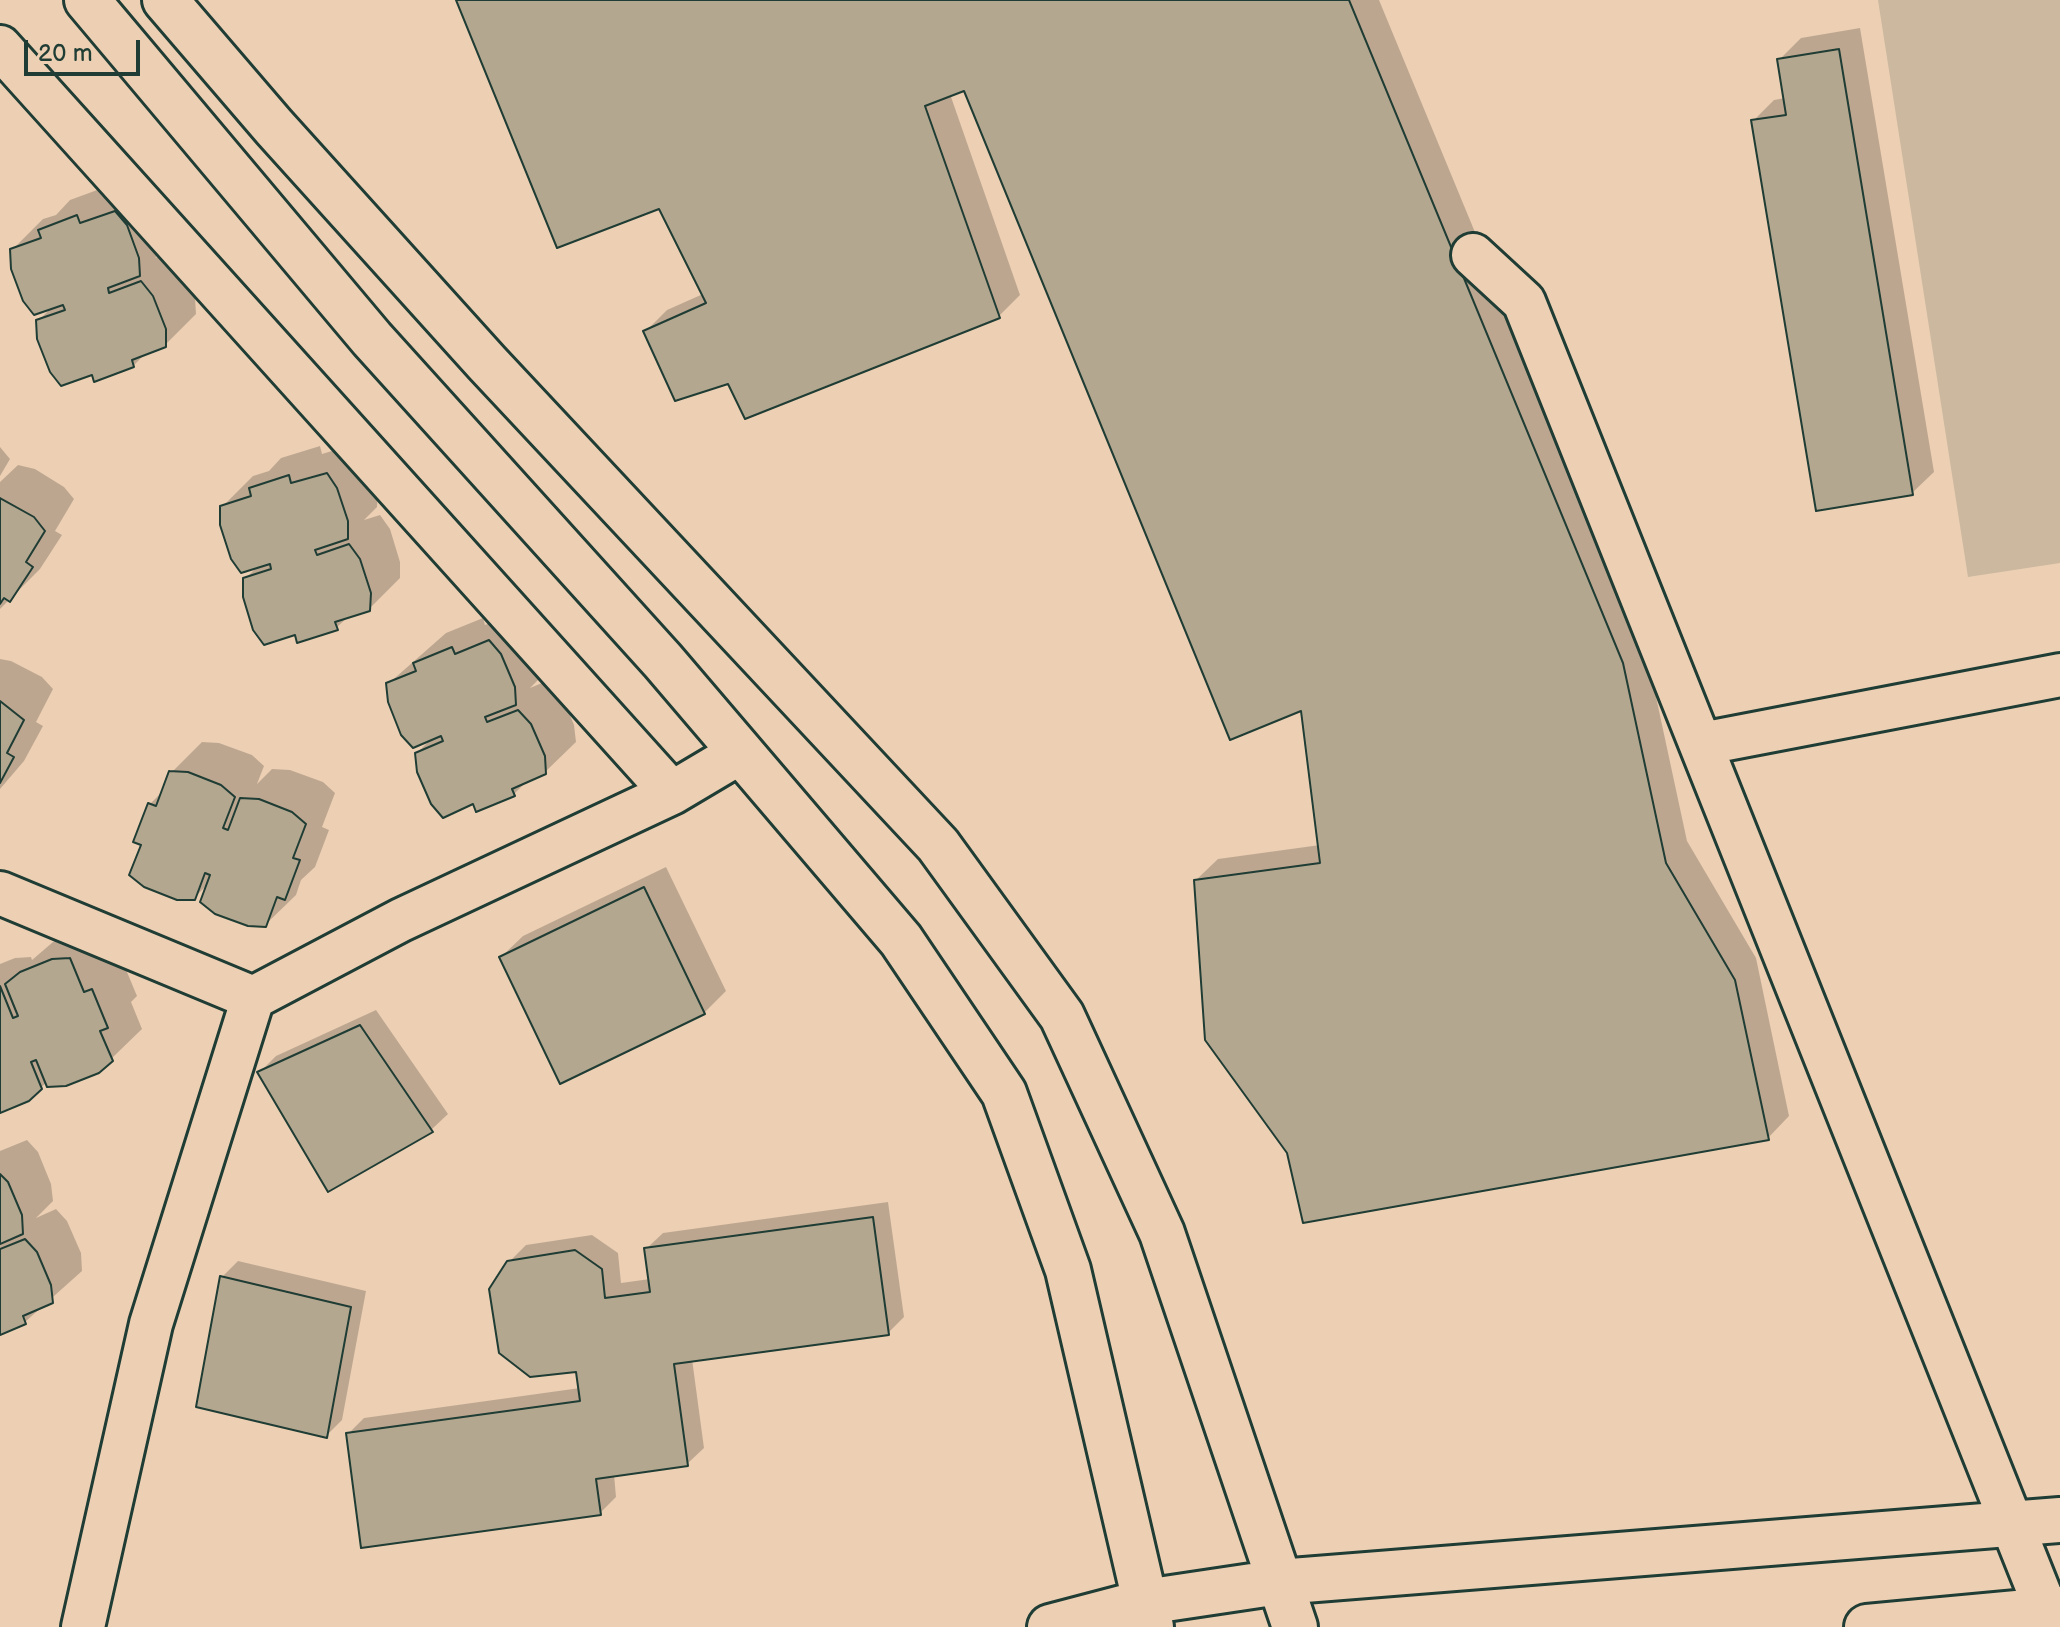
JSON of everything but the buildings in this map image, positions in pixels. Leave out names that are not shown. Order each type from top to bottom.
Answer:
[{"type":"street","points":[[87,0],[372,339],[663,661],[901,940],[1004,1093],[1068,1270],[1148,1614]]},
{"type":"street","points":[[165,0],[274,127],[487,363],[938,845],[1062,1016],[1162,1233],[1295,1627]]},
{"type":"street","points":[[0,47],[672,793]]},
{"type":"street","points":[[1473,255],[1524,302],[2013,1525],[2053,1615],[1867,1627]]},
{"type":"street","points":[[1701,744],[2060,675]]},
{"type":"street","points":[[83,1627],[151,1324],[253,998],[401,920],[672,793],[741,752]]},
{"type":"street","points":[[0,893],[253,998]]},
{"type":"street","points":[[1050,1627],[1148,1614],[1279,1582],[2060,1520]]},
{"type":"shaded area","points":[[1878,0],[2060,0],[2060,563],[1968,577]]}]
